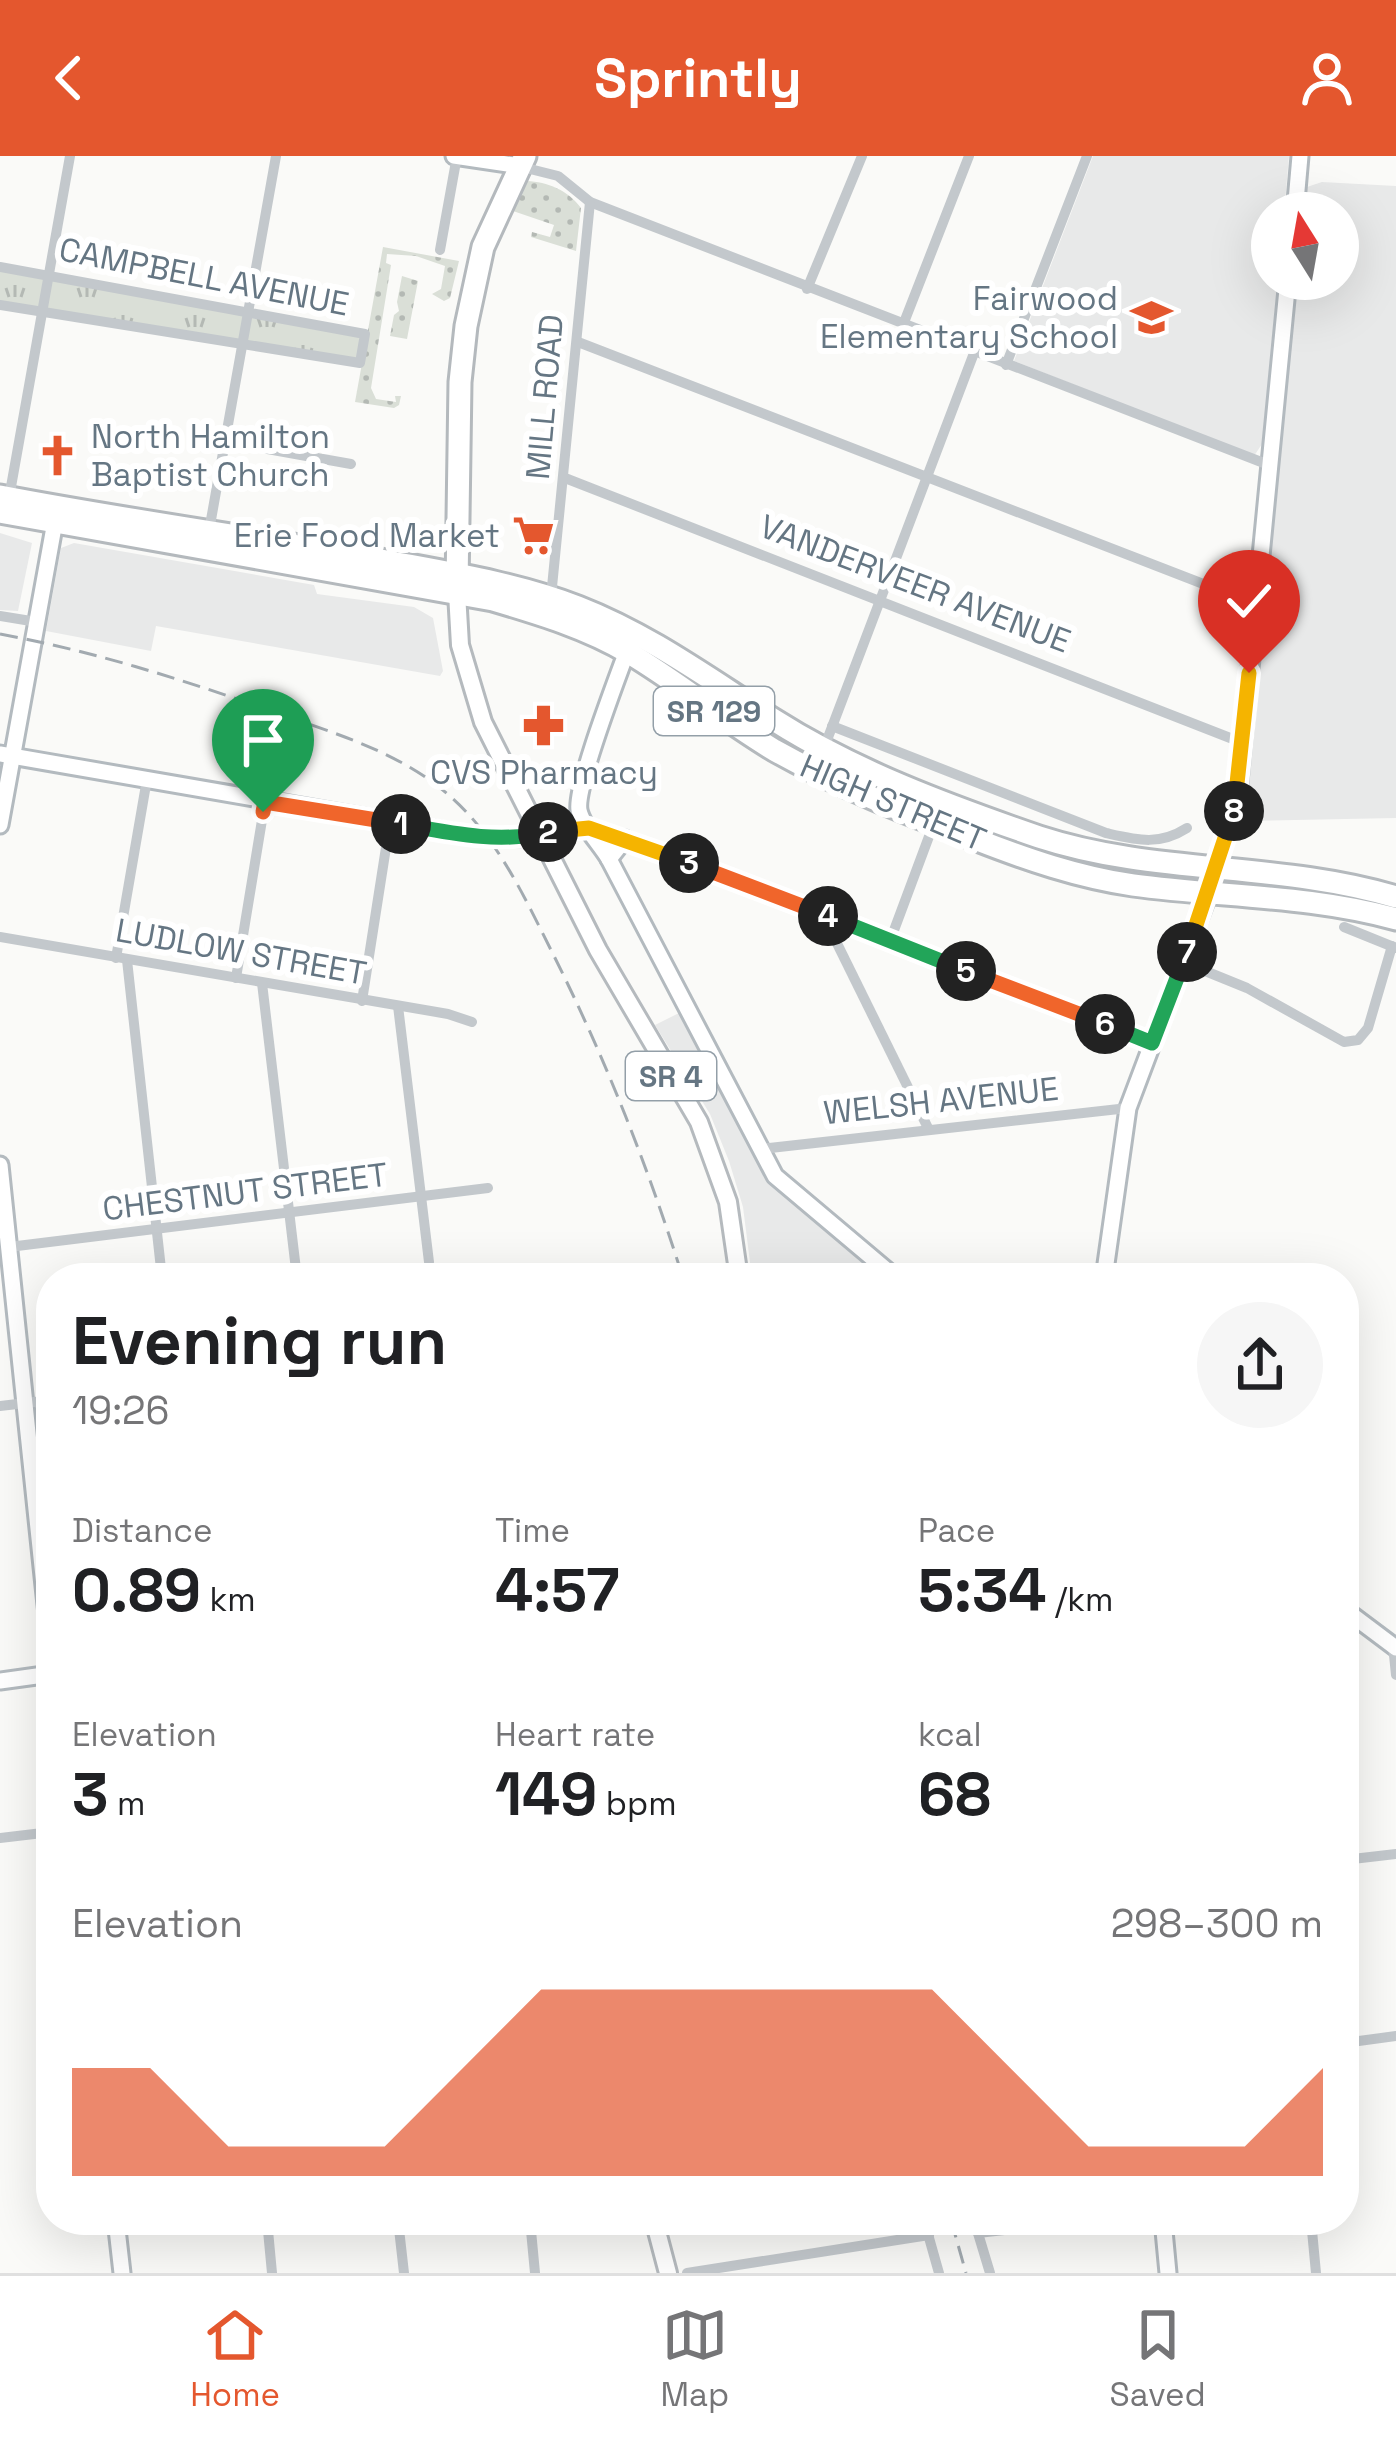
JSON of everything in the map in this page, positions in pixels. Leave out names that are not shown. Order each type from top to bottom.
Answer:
[{"type":"highway","name":"SR 4","points":[[457,583],[460,382],[466,326],[483,248],[522,161]]},
{"type":"highway","name":"HIGH STREET","points":[[3,502],[551,597],[666,648],[775,721],[828,737],[907,786],[1087,851],[1333,881],[1396,897]]},
{"type":"highway","name":"HIGH STREET","points":[[457,583],[627,651],[776,750],[861,794],[1030,860],[1085,877],[1310,900],[1396,919]]},
{"type":"main road","name":"SR 4","points":[[457,583],[460,645],[473,699],[626,1000],[706,1135],[728,1202],[737,1263]]},
{"type":"main road","points":[[658,2235],[668,2273]]},
{"type":"street","points":[[3,502],[70,156]]},
{"type":"street","points":[[203,539],[227,442],[276,156]]},
{"type":"street","points":[[440,250],[456,156],[522,161],[558,176],[590,202],[1269,465]]},
{"type":"street","points":[[807,289],[862,156]]},
{"type":"street","points":[[903,326],[969,156]]},
{"type":"street","points":[[1006,365],[1087,156]]},
{"type":"street","points":[[1296,192],[1300,156]]},
{"type":"street","name":"MILL ROAD","points":[[551,597],[590,202]]},
{"type":"street","name":"CAMPBELL AVENUE","points":[[0,267],[365,334],[360,363],[0,305]]},
{"type":"street","points":[[1106,1263],[1127,1108],[1218,868],[1238,792],[1286,300]]},
{"type":"street","points":[[578,341],[1255,604]]},
{"type":"street","points":[[828,737],[974,353]]},
{"type":"street","points":[[227,442],[351,464]]},
{"type":"street","name":"VANDERVEER AVENUE","points":[[565,478],[1243,743]]},
{"type":"street","points":[[0,825],[6,756],[57,515]]},
{"type":"street","points":[[0,616],[37,622]]},
{"type":"street","points":[[627,651],[579,811],[775,1177],[878,1263]]},
{"type":"street","name":"HIGH STREET","points":[[828,737],[1106,833],[1142,842],[1169,839],[1187,828]]},
{"type":"street","points":[[6,756],[489,838],[589,828],[822,913],[1152,1043]]},
{"type":"street","points":[[148,779],[121,959],[160,1263]]},
{"type":"street","points":[[236,978],[265,802]]},
{"type":"street","points":[[362,1001],[390,822]]},
{"type":"street","points":[[890,941],[934,823]]},
{"type":"street","points":[[609,860],[626,839]]},
{"type":"street","points":[[822,913],[928,1130]]},
{"type":"street","points":[[1183,962],[1247,988],[1344,1042],[1358,1040],[1368,1028],[1394,947],[1344,927]]},
{"type":"street","name":"LUDLOW STREET","points":[[0,937],[472,1022]]},
{"type":"street","points":[[262,982],[295,1263]]},
{"type":"street","points":[[398,1006],[429,1262]]},
{"type":"street","name":"WELSH AVENUE","points":[[761,1149],[1127,1108]]},
{"type":"street","points":[[0,1166],[36,1497]]},
{"type":"street","name":"CHESTNUT STREET","points":[[7,1257],[157,1229],[488,1188]]},
{"type":"street","points":[[0,1406],[36,1402]]},
{"type":"street","points":[[1359,1620],[1394,1646],[1396,1675]]},
{"type":"street","points":[[0,1681],[36,1676]]},
{"type":"street","points":[[0,1838],[36,1834]]},
{"type":"street","points":[[1359,1858],[1396,1854]]},
{"type":"street","points":[[1359,2041],[1396,2036]]},
{"type":"street","points":[[118,2235],[122,2273]]},
{"type":"street","points":[[268,2235],[272,2273]]},
{"type":"street","points":[[400,2235],[404,2273]]},
{"type":"street","points":[[531,2235],[535,2273]]},
{"type":"street","points":[[687,2273],[929,2235],[939,2273]]},
{"type":"street","points":[[979,2235],[990,2273]]},
{"type":"street","points":[[1164,2235],[1168,2273]]},
{"type":"street","points":[[1312,2235],[1316,2273]]},
{"type":"shaded area","name":"Fairwood Elementary School","points":[[1093,156],[1289,156],[1286,192],[1251,192],[1251,300],[1276,300],[1262,444],[1254,456],[1014,361]]},
{"type":"shaded area","points":[[1322,182],[1396,186],[1396,818],[1243,821],[1292,300],[1359,300],[1359,192],[1306,192],[1307,187]]},
{"type":"shaded area","points":[[0,533],[32,543],[18,611],[0,610]]},
{"type":"shaded area","points":[[74,543],[314,585],[317,594],[414,607],[433,618],[443,671],[440,676],[156,626],[151,651],[46,631],[61,548]]},
{"type":"shaded area","points":[[681,1012],[772,1185],[862,1263],[750,1263],[743,1207],[729,1161],[710,1114],[655,1025]]},
{"type":"green space","points":[[527,181],[557,188],[581,208],[576,251],[531,237],[532,232],[550,237],[554,225],[513,211]]},
{"type":"green space","points":[[383,247],[459,261],[450,298],[444,301],[432,294],[441,289],[445,266],[416,256],[387,254],[386,263],[391,265],[371,388],[376,399],[396,402],[395,396],[401,396],[394,408],[355,402]]},
{"type":"green space","points":[[0,267],[365,334],[360,363],[0,305]]},
{"type":"green space","points":[[402,276],[418,281],[407,339],[390,336],[399,311]]},
{"type":"railway","points":[[0,634],[142,668],[325,730],[392,757],[451,797],[508,868],[570,988],[623,1110],[678,1263]]},
{"type":"railway","points":[[955,2235],[966,2273]]},
{"type":"place","name":"Fairwood Elementary School","points":[[1152,318]]},
{"type":"place","name":"North Hamilton Baptist Church","points":[[57,456]]},
{"type":"place","name":"Erie Food Market","points":[[534,536]]},
{"type":"place","name":"CVS Pharmacy","points":[[544,725]]},
{"type":"route","points":[[263,812],[265,802],[489,838],[519,838],[578,826],[607,832],[1152,1043],[1229,830],[1238,792],[1249,673]]}]
